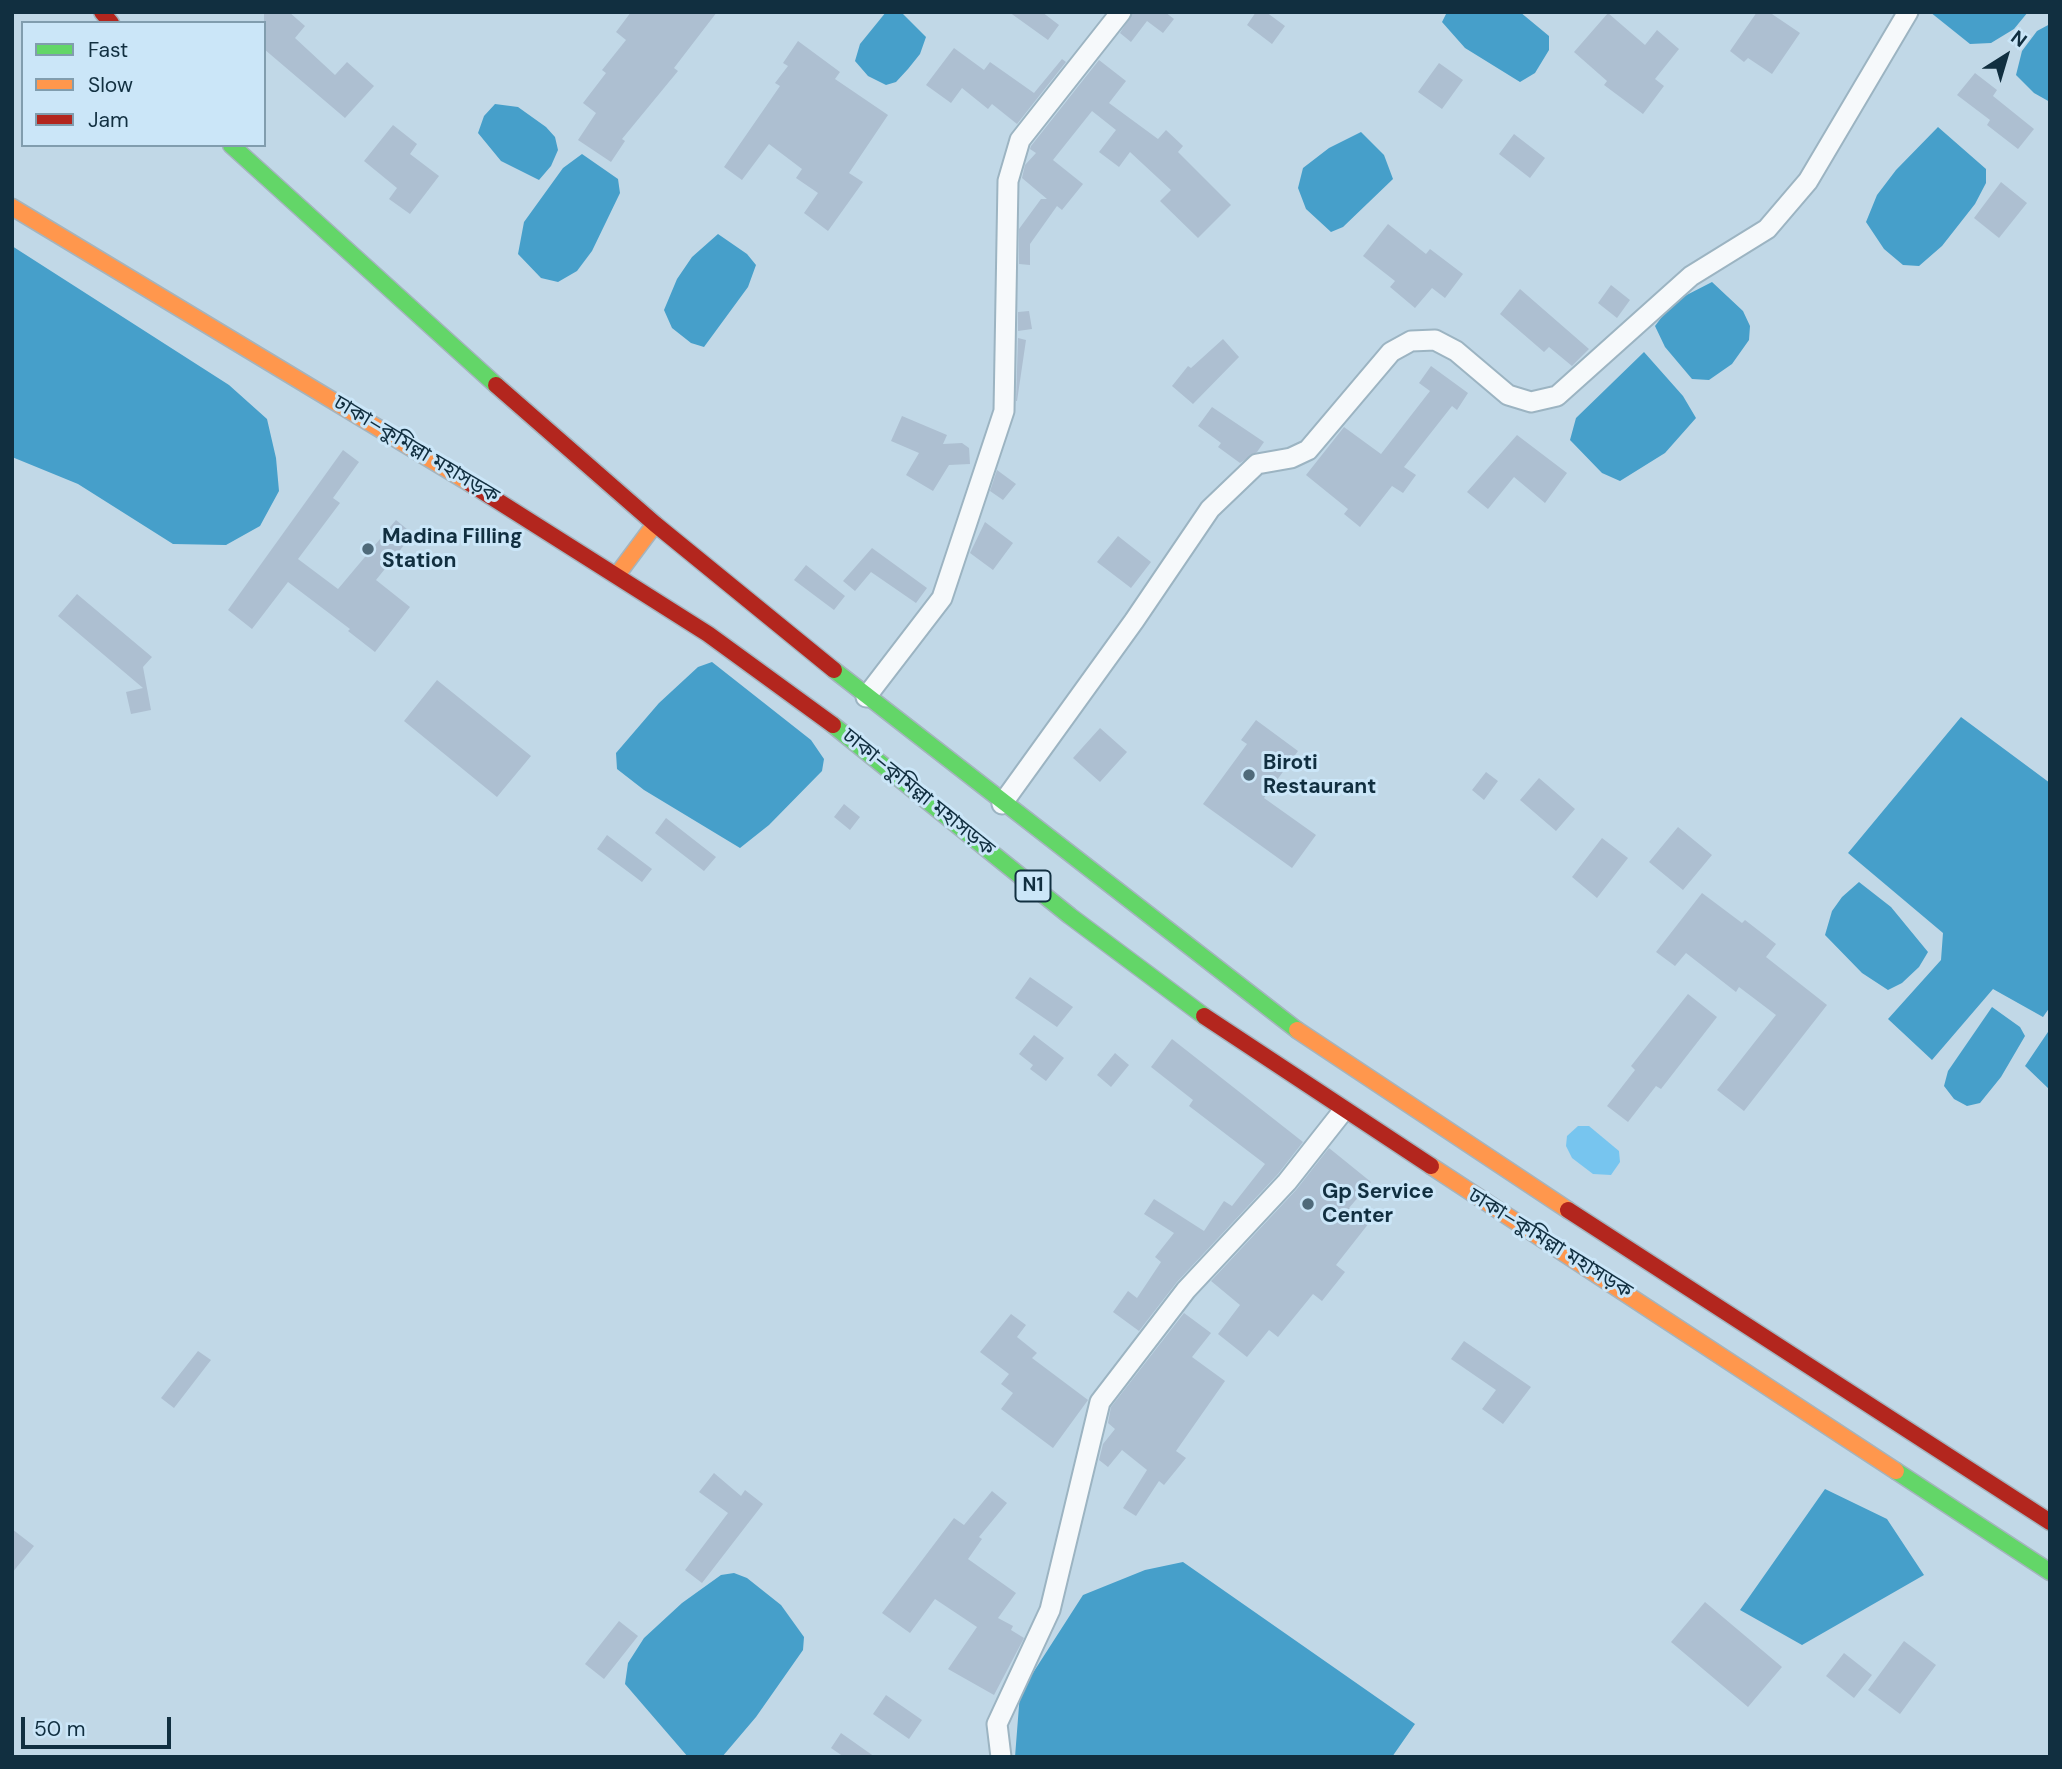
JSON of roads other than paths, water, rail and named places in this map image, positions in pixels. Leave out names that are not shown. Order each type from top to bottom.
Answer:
[{"type":"highway","name":"ঢাকা–কুমিল্লা মহাসড়ক","points":[[233,147],[421,320],[655,524],[1002,804],[1272,1013],[1613,1262],[2050,1572]]},
{"type":"highway","name":"ঢাকা–কুমিল্লা মহাসড়ক","points":[[12,207],[617,575],[763,671],[904,779],[1070,916],[1227,1033],[1343,1111],[1613,1262],[2050,1522]]},
{"type":"highway","points":[[617,575],[655,524]]},
{"type":"street","points":[[866,696],[942,597],[1004,411],[1008,181],[1020,140],[1121,12]]},
{"type":"street","points":[[1002,804],[1134,621],[1210,509],[1257,464],[1291,458],[1308,450],[1391,352],[1411,341],[1435,340],[1456,352],[1508,395],[1531,402],[1557,396],[1691,276],[1767,229],[1808,181],[1908,12]]},
{"type":"street","points":[[1001,1757],[997,1724],[1050,1610],[1100,1402],[1186,1290],[1287,1182],[1343,1111]]},
{"type":"place","name":"Madina Filling Station","points":[[368,549]]},
{"type":"place","name":"Biroti Restaurant","points":[[1249,775]]},
{"type":"place","name":"Gp Service Center","points":[[1308,1204]]}]
